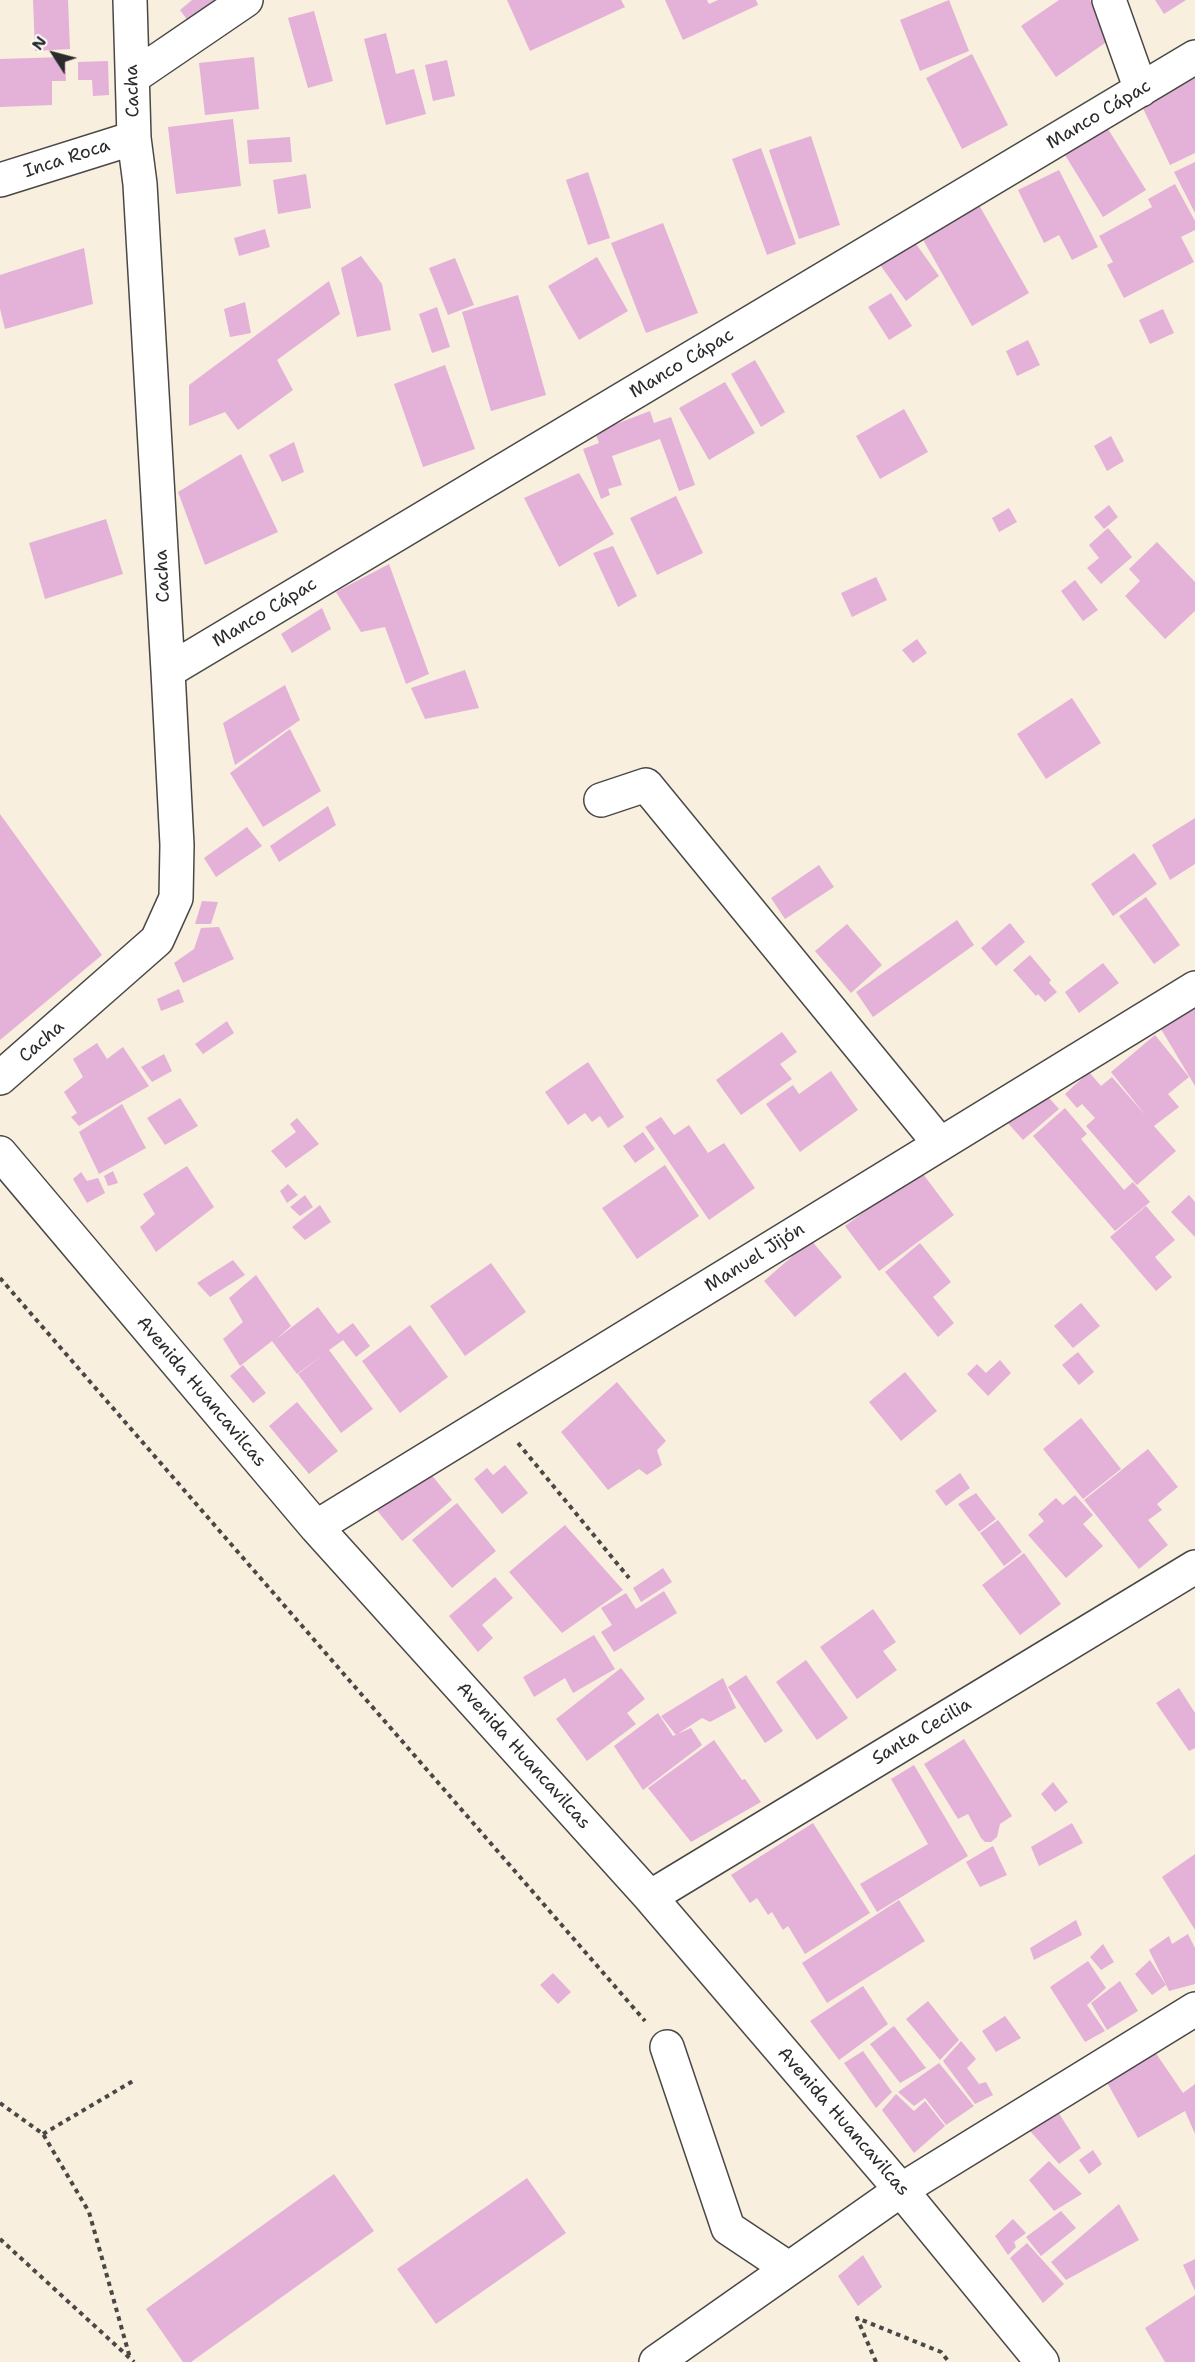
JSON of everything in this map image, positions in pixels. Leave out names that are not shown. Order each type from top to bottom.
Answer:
[{"type":"street","name":"Cacha","points":[[0,1078],[157,940],[176,898],[177,845],[140,184],[134,138],[130,0]]},
{"type":"street","points":[[133,77],[246,0]]},
{"type":"street","points":[[1109,0],[1141,90]]},
{"type":"street","name":"Manco Cápac","points":[[168,671],[1195,57]]},
{"type":"street","name":"Inca Roca","points":[[0,180],[134,138]]},
{"type":"street","points":[[601,800],[646,785],[940,1144]]},
{"type":"street","name":"Manuel Jijón","points":[[316,1527],[1195,988]]},
{"type":"street","name":"Avenida Huancavilcas","points":[[0,1153],[316,1527],[650,1897],[901,2190],[1042,2362]]},
{"type":"street","name":"Santa Cecilia","points":[[650,1897],[1195,1567]]},
{"type":"street","points":[[656,2362],[901,2190],[1195,2008]]},
{"type":"street","points":[[667,2047],[728,2228],[789,2268]]},
{"type":"path","points":[[0,1278],[667,2047]]},
{"type":"path","points":[[497,1416],[628,1578]]},
{"type":"path","points":[[43,2134],[133,2081]]},
{"type":"path","points":[[0,2103],[43,2134],[89,2212],[130,2358]]},
{"type":"path","points":[[0,2240],[135,2362]]},
{"type":"path","points":[[876,2362],[857,2318],[941,2352],[949,2362]]},
{"type":"building","points":[[33,0],[68,0],[70,49],[35,51]]},
{"type":"building","points":[[192,0],[214,0],[188,21],[180,10]]},
{"type":"building","points":[[507,0],[621,0],[625,7],[530,51]]},
{"type":"building","points":[[665,0],[707,0],[709,4],[718,0],[756,0],[758,5],[683,40]]},
{"type":"building","points":[[949,0],[969,51],[920,71],[900,20]]},
{"type":"building","points":[[1059,0],[1090,0],[1115,36],[1056,77],[1021,26]]},
{"type":"building","points":[[1155,0],[1186,0],[1164,14]]},
{"type":"building","points":[[314,11],[333,81],[308,88],[288,18]]},
{"type":"building","points":[[386,33],[396,74],[414,69],[426,114],[386,125],[364,39]]},
{"type":"building","points":[[972,54],[1008,125],[962,149],[926,78]]},
{"type":"building","points":[[65,57],[66,81],[52,81],[52,105],[0,107],[0,59]]},
{"type":"building","points":[[254,57],[259,109],[205,115],[199,63]]},
{"type":"building","points":[[447,60],[455,96],[433,101],[425,65]]},
{"type":"building","points":[[108,61],[109,95],[93,96],[92,80],[78,80],[78,62]]},
{"type":"building","points":[[1195,78],[1195,153],[1170,165],[1141,104]]},
{"type":"building","points":[[233,119],[241,186],[176,194],[168,127]]},
{"type":"building","points":[[1108,129],[1146,190],[1103,217],[1065,155]]},
{"type":"building","points":[[811,136],[840,225],[799,239],[769,150]]},
{"type":"building","points":[[290,137],[292,162],[249,164],[247,140]]},
{"type":"building","points":[[761,148],[796,244],[767,255],[732,159]]},
{"type":"building","points":[[1195,162],[1195,213],[1174,172]]},
{"type":"building","points":[[1059,170],[1098,247],[1072,260],[1059,235],[1044,243],[1018,190]]},
{"type":"building","points":[[588,172],[610,238],[588,245],[566,180]]},
{"type":"building","points":[[306,174],[311,208],[278,214],[273,180]]},
{"type":"building","points":[[1175,184],[1195,221],[1195,230],[1181,237],[1194,262],[1124,298],[1107,265],[1113,262],[1099,236],[1152,207],[1148,199]]},
{"type":"building","points":[[979,205],[1029,293],[972,326],[922,238]]},
{"type":"building","points":[[663,223],[698,313],[646,333],[611,243]]},
{"type":"building","points":[[265,229],[270,247],[239,256],[234,238]]},
{"type":"building","points":[[911,237],[939,276],[906,301],[878,262]]},
{"type":"building","points":[[84,248],[93,304],[5,329],[0,309],[0,275]]},
{"type":"building","points":[[361,256],[382,284],[391,330],[357,337],[341,268]]},
{"type":"building","points":[[597,257],[628,311],[579,340],[548,286]]},
{"type":"building","points":[[455,258],[474,305],[448,315],[429,268]]},
{"type":"building","points":[[329,281],[340,314],[277,360],[293,390],[238,430],[225,412],[189,426],[189,385]]},
{"type":"building","points":[[891,293],[912,326],[889,340],[868,307]]},
{"type":"building","points":[[518,295],[546,395],[491,411],[462,312]]},
{"type":"building","points":[[245,302],[251,333],[230,337],[224,309]]},
{"type":"building","points":[[437,307],[450,347],[432,353],[419,314]]},
{"type":"building","points":[[1163,309],[1174,333],[1150,344],[1139,320]]},
{"type":"building","points":[[1028,340],[1040,365],[1017,376],[1006,351]]},
{"type":"building","points":[[755,360],[785,412],[761,427],[731,374]]},
{"type":"building","points":[[445,365],[475,449],[423,467],[394,384]]},
{"type":"building","points":[[725,382],[755,433],[709,460],[679,408]]},
{"type":"building","points":[[904,409],[928,452],[880,479],[856,436]]},
{"type":"building","points":[[650,411],[654,423],[671,417],[695,485],[679,491],[660,439],[612,456],[622,485],[608,489],[610,495],[601,499],[583,449],[599,443],[595,432]]},
{"type":"building","points":[[1111,436],[1124,461],[1107,471],[1094,446]]},
{"type":"building","points":[[294,442],[304,472],[282,482],[269,455]]},
{"type":"building","points":[[241,454],[278,532],[205,565],[178,492]]},
{"type":"building","points":[[579,473],[614,534],[559,567],[524,498]]},
{"type":"building","points":[[676,496],[703,553],[657,575],[630,518]]},
{"type":"building","points":[[1109,505],[1118,517],[1104,529],[1094,517]]},
{"type":"building","points":[[1009,508],[1017,522],[999,532],[992,518]]},
{"type":"building","points":[[106,519],[123,574],[45,599],[29,543]]},
{"type":"building","points":[[1108,528],[1132,557],[1101,584],[1087,568],[1099,558],[1089,545]]},
{"type":"building","points":[[1157,542],[1195,582],[1195,611],[1165,639],[1125,596],[1140,581],[1129,569]]},
{"type":"building","points":[[613,546],[637,596],[618,607],[593,553]]},
{"type":"building","points":[[389,564],[429,674],[406,684],[385,627],[361,632],[336,592]]},
{"type":"building","points":[[876,577],[887,600],[852,617],[841,593]]},
{"type":"building","points":[[1075,580],[1098,610],[1083,621],[1061,591]]},
{"type":"building","points":[[322,608],[331,629],[292,653],[281,634]]},
{"type":"building","points":[[917,639],[927,653],[913,663],[902,650]]},
{"type":"building","points":[[465,670],[479,708],[425,719],[411,688]]},
{"type":"building","points":[[285,685],[300,720],[235,765],[223,723]]},
{"type":"building","points":[[1072,698],[1101,743],[1046,779],[1017,734]]},
{"type":"building","points":[[290,729],[321,791],[263,827],[230,773]]},
{"type":"building","points":[[328,806],[336,825],[279,862],[270,846]]},
{"type":"building","points":[[0,814],[102,955],[0,1040]]},
{"type":"building","points":[[1195,818],[1195,864],[1170,880],[1152,845]]},
{"type":"building","points":[[247,827],[262,846],[216,877],[204,858]]},
{"type":"building","points":[[1134,853],[1157,884],[1113,916],[1091,884]]},
{"type":"building","points":[[819,865],[834,887],[785,919],[771,898]]},
{"type":"building","points":[[1146,897],[1180,945],[1154,964],[1119,916]]},
{"type":"building","points":[[202,901],[218,902],[211,924],[195,924]]},
{"type":"building","points":[[957,920],[974,945],[873,1017],[856,992]]},
{"type":"building","points":[[1010,923],[1025,942],[996,966],[981,948]]},
{"type":"building","points":[[847,924],[882,965],[851,993],[815,951]]},
{"type":"building","points":[[219,927],[234,959],[183,983],[174,963],[194,949],[201,928]]},
{"type":"building","points":[[1030,955],[1051,980],[1049,983],[1057,992],[1045,1002],[1038,994],[1036,996],[1013,970]]},
{"type":"building","points":[[1103,963],[1119,983],[1079,1013],[1065,992]]},
{"type":"building","points":[[179,989],[184,1002],[161,1011],[157,999]]},
{"type":"building","points":[[1195,1008],[1195,1086],[1161,1029]]},
{"type":"building","points":[[227,1021],[234,1033],[203,1054],[195,1044]]},
{"type":"building","points":[[782,1032],[797,1052],[780,1064],[792,1079],[741,1115],[716,1080]]},
{"type":"building","points":[[1155,1035],[1189,1077],[1168,1094],[1179,1107],[1154,1126],[1176,1151],[1137,1185],[1086,1126],[1095,1118],[1082,1104],[1077,1108],[1065,1094],[1089,1072],[1101,1086],[1112,1077],[1146,1116],[1111,1072]]},
{"type":"building","points":[[97,1043],[107,1059],[123,1047],[149,1086],[79,1126],[71,1117],[77,1113],[64,1092],[83,1077],[73,1059]]},
{"type":"building","points":[[164,1054],[172,1071],[152,1082],[141,1067]]},
{"type":"building","points":[[588,1062],[624,1117],[608,1128],[600,1116],[592,1122],[585,1113],[568,1125],[545,1092]]},
{"type":"building","points":[[831,1071],[858,1110],[800,1152],[766,1104],[793,1085],[799,1094]]},
{"type":"building","points":[[1043,1091],[1059,1109],[1023,1140],[1007,1122]]},
{"type":"building","points":[[180,1098],[198,1126],[165,1145],[147,1118]]},
{"type":"building","points":[[122,1104],[146,1148],[99,1174],[79,1132]]},
{"type":"building","points":[[1065,1108],[1087,1134],[1081,1139],[1124,1190],[1133,1182],[1150,1202],[1115,1231],[1033,1136]]},
{"type":"building","points":[[661,1117],[674,1135],[689,1125],[708,1153],[724,1143],[755,1188],[709,1220],[645,1127]]},
{"type":"building","points":[[297,1118],[319,1144],[286,1168],[271,1151],[296,1132],[290,1124]]},
{"type":"building","points":[[643,1132],[655,1149],[635,1163],[623,1146]]},
{"type":"building","points":[[665,1165],[699,1216],[637,1259],[602,1208]]},
{"type":"building","points":[[187,1166],[214,1207],[156,1252],[140,1227],[155,1214],[143,1194]]},
{"type":"building","points":[[920,1170],[954,1215],[879,1271],[845,1226]]},
{"type":"building","points":[[113,1171],[118,1183],[108,1186],[104,1176]]},
{"type":"building","points":[[81,1172],[87,1181],[98,1178],[105,1193],[87,1203],[73,1179]]},
{"type":"building","points":[[288,1184],[298,1195],[287,1203],[280,1191]]},
{"type":"building","points":[[305,1195],[313,1207],[300,1216],[290,1207]]},
{"type":"building","points":[[1189,1195],[1195,1202],[1195,1237],[1171,1212]]},
{"type":"building","points":[[320,1205],[331,1222],[305,1240],[292,1227]]},
{"type":"building","points":[[1146,1206],[1175,1240],[1155,1257],[1172,1277],[1156,1291],[1110,1237]]},
{"type":"building","points":[[811,1240],[842,1277],[795,1317],[764,1281]]},
{"type":"building","points":[[920,1243],[951,1282],[933,1297],[954,1323],[938,1337],[885,1272]]},
{"type":"building","points":[[233,1260],[245,1275],[210,1297],[197,1283]]},
{"type":"building","points":[[491,1263],[526,1312],[465,1356],[430,1306]]},
{"type":"building","points":[[256,1275],[291,1326],[275,1340],[318,1307],[338,1334],[353,1323],[370,1346],[356,1357],[343,1340],[329,1350],[373,1409],[341,1433],[298,1374],[324,1354],[297,1374],[272,1341],[240,1366],[223,1339],[243,1322],[229,1298]]},
{"type":"building","points":[[1081,1303],[1100,1326],[1073,1348],[1054,1326]]},
{"type":"building","points":[[410,1325],[448,1377],[400,1413],[362,1361]]},
{"type":"building","points":[[1078,1352],[1094,1372],[1079,1385],[1062,1365]]},
{"type":"building","points":[[1000,1360],[1011,1373],[988,1396],[967,1374],[977,1364],[986,1373]]},
{"type":"building","points":[[243,1365],[266,1393],[253,1403],[230,1376]]},
{"type":"building","points":[[905,1372],[937,1411],[901,1441],[869,1402]]},
{"type":"building","points":[[617,1382],[666,1441],[657,1450],[662,1465],[647,1475],[639,1469],[608,1490],[561,1432]]},
{"type":"building","points":[[297,1402],[338,1451],[309,1474],[269,1426]]},
{"type":"building","points":[[1081,1418],[1121,1469],[1083,1499],[1043,1449]]},
{"type":"building","points":[[1148,1449],[1178,1487],[1157,1504],[1162,1510],[1148,1520],[1168,1545],[1139,1569],[1084,1500]]},
{"type":"building","points":[[505,1465],[528,1493],[502,1514],[474,1479],[487,1468],[493,1475]]},
{"type":"building","points":[[425,1467],[452,1500],[402,1541],[375,1508]]},
{"type":"building","points":[[960,1473],[970,1488],[946,1506],[935,1491]]},
{"type":"building","points":[[976,1493],[996,1519],[979,1532],[958,1504]]},
{"type":"building","points":[[1075,1495],[1093,1515],[1083,1524],[1103,1546],[1066,1578],[1028,1535],[1044,1521],[1038,1514],[1056,1498],[1063,1505]]},
{"type":"building","points":[[457,1503],[496,1551],[452,1588],[412,1540]]},
{"type":"building","points":[[998,1520],[1022,1552],[1004,1566],[980,1533]]},
{"type":"building","points":[[565,1525],[623,1590],[562,1633],[509,1572]]},
{"type":"building","points":[[1024,1553],[1061,1604],[1020,1635],[982,1585]]},
{"type":"building","points":[[663,1568],[672,1582],[641,1602],[633,1588]]},
{"type":"building","points":[[495,1577],[513,1598],[482,1625],[493,1638],[478,1652],[449,1616]]},
{"type":"building","points":[[664,1591],[677,1613],[614,1652],[601,1632],[612,1625],[601,1608],[626,1593],[636,1609]]},
{"type":"building","points":[[873,1609],[896,1642],[883,1651],[897,1670],[857,1699],[820,1647]]},
{"type":"building","points":[[594,1635],[615,1669],[573,1693],[565,1678],[534,1697],[523,1677]]},
{"type":"building","points":[[806,1660],[848,1718],[817,1740],[776,1682]]},
{"type":"building","points":[[621,1668],[645,1699],[627,1713],[636,1724],[587,1761],[556,1719]]},
{"type":"building","points":[[746,1675],[783,1731],[765,1743],[728,1687]]},
{"type":"building","points":[[723,1678],[736,1708],[710,1722],[702,1718],[676,1735],[661,1716]]},
{"type":"building","points":[[1179,1688],[1195,1713],[1195,1748],[1189,1751],[1156,1703]]},
{"type":"building","points":[[658,1713],[673,1736],[691,1728],[702,1745],[643,1790],[614,1746]]},
{"type":"building","points":[[964,1739],[1012,1816],[1000,1824],[997,1837],[991,1842],[985,1842],[981,1838],[968,1814],[958,1819],[924,1764]]},
{"type":"building","points":[[714,1740],[742,1780],[745,1779],[761,1802],[691,1842],[648,1788]]},
{"type":"building","points":[[914,1765],[968,1856],[877,1912],[860,1884],[928,1844],[891,1779]]},
{"type":"building","points":[[1053,1782],[1068,1802],[1055,1812],[1041,1794]]},
{"type":"building","points":[[813,1823],[870,1913],[805,1954],[788,1926],[783,1930],[772,1912],[768,1915],[757,1898],[750,1903],[731,1875]]},
{"type":"building","points":[[1072,1823],[1083,1843],[1039,1866],[1031,1847]]},
{"type":"building","points":[[993,1846],[1007,1875],[980,1887],[966,1862]]},
{"type":"building","points":[[1195,1854],[1195,1930],[1162,1877]]},
{"type":"building","points":[[899,1900],[925,1941],[827,2003],[802,1963]]},
{"type":"building","points":[[1076,1920],[1082,1935],[1034,1960],[1030,1948]]},
{"type":"building","points":[[1188,1934],[1195,1948],[1195,1984],[1169,1991],[1149,1950],[1169,1936],[1172,1944]]},
{"type":"building","points":[[1103,1944],[1114,1962],[1101,1970],[1090,1957]]},
{"type":"building","points":[[1150,1960],[1166,1985],[1152,1995],[1135,1974]]},
{"type":"building","points":[[1088,1961],[1106,1988],[1087,2005],[1105,2031],[1085,2042],[1050,1987]]},
{"type":"building","points":[[553,1973],[571,1992],[558,2004],[540,1985]]},
{"type":"building","points":[[1120,1981],[1138,2011],[1107,2030],[1091,2003]]},
{"type":"building","points":[[863,1986],[888,2024],[839,2060],[810,2021]]},
{"type":"building","points":[[928,2001],[959,2040],[940,2060],[906,2019]]},
{"type":"building","points":[[1005,2016],[1021,2038],[996,2052],[982,2031]]},
{"type":"building","points":[[894,2026],[926,2068],[900,2083],[870,2044]]},
{"type":"building","points":[[961,2041],[976,2059],[967,2068],[979,2084],[986,2082],[993,2095],[975,2104],[943,2061]]},
{"type":"building","points":[[1153,2049],[1183,2093],[1195,2084],[1195,2134],[1185,2111],[1138,2138],[1105,2079]]},
{"type":"building","points":[[863,2051],[892,2092],[876,2108],[844,2063]]},
{"type":"building","points":[[939,2063],[974,2106],[946,2125],[925,2098],[914,2106],[898,2092]]},
{"type":"building","points":[[896,2094],[914,2111],[925,2101],[945,2126],[914,2153],[882,2110]]},
{"type":"building","points":[[1053,2104],[1081,2148],[1059,2164],[1024,2124]]},
{"type":"building","points":[[1093,2150],[1102,2164],[1089,2174],[1079,2160]]},
{"type":"building","points":[[1049,2161],[1082,2194],[1054,2211],[1029,2180]]},
{"type":"building","points":[[334,2174],[374,2231],[191,2362],[183,2362],[146,2309]]},
{"type":"building","points":[[527,2178],[566,2233],[436,2324],[397,2269]]},
{"type":"building","points":[[1119,2204],[1139,2240],[1066,2280],[1051,2262]]},
{"type":"building","points":[[1061,2211],[1076,2228],[1041,2256],[1026,2237]]},
{"type":"building","points":[[1013,2219],[1026,2233],[1014,2242],[1016,2247],[1008,2255],[995,2236]]},
{"type":"building","points":[[1027,2243],[1064,2284],[1043,2303],[1010,2258]]},
{"type":"building","points":[[863,2255],[882,2287],[858,2306],[838,2276]]},
{"type":"building","points":[[1195,2259],[1195,2291],[1183,2265]]},
{"type":"building","points":[[1195,2295],[1195,2362],[1165,2362],[1145,2328]]}]
